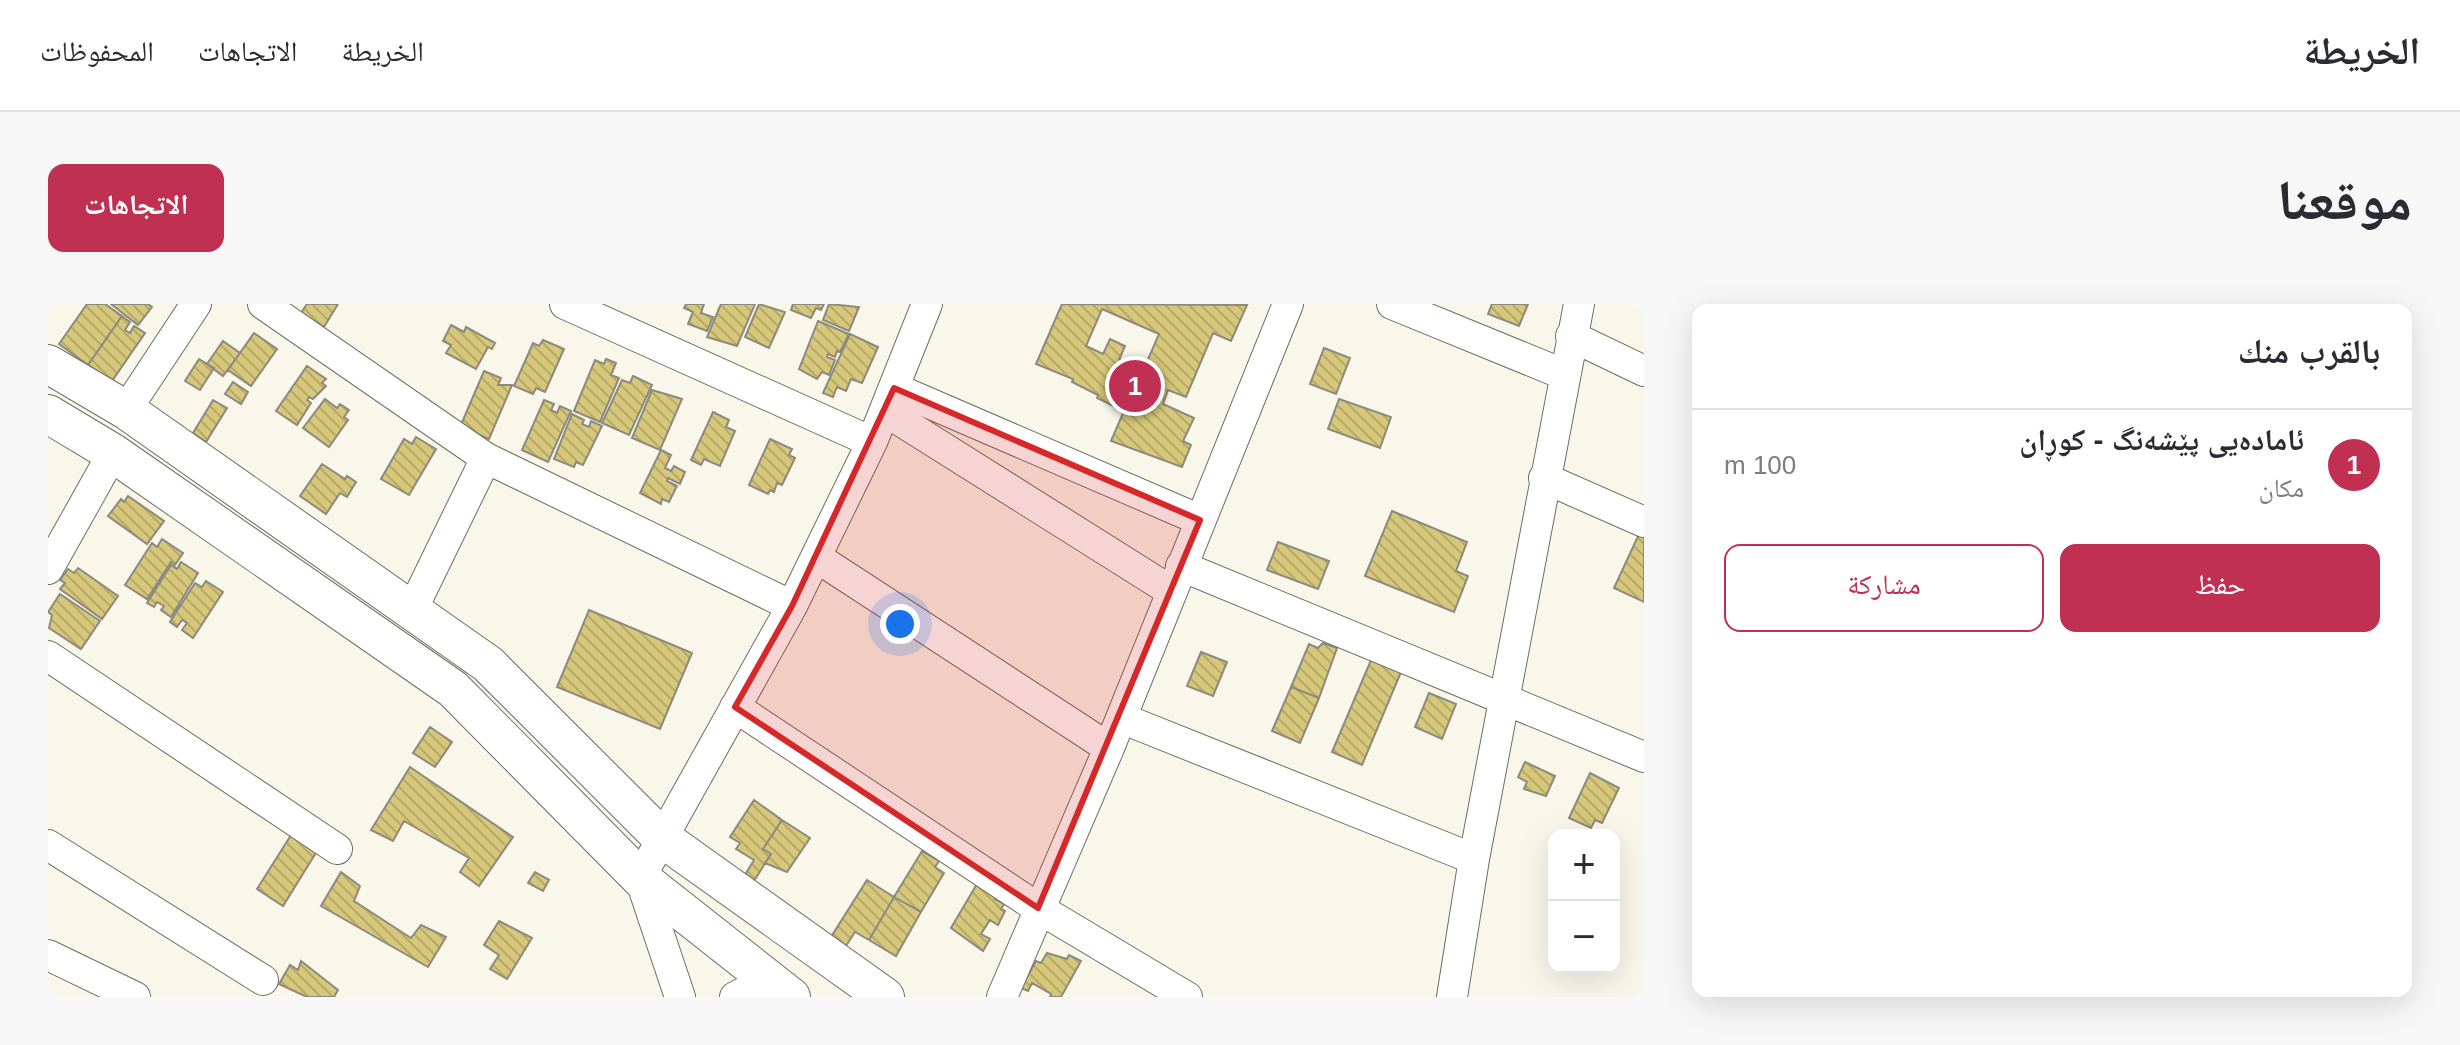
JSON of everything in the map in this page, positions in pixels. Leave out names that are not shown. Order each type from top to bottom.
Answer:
[{"type":"main road","points":[[48,364],[126,410],[488,664],[662,838],[885,997]]},
{"type":"main road","points":[[48,414],[113,453],[453,689],[640,878],[782,991]]},
{"type":"street","points":[[126,410],[196,304]]},
{"type":"street","points":[[263,304],[486,458],[792,606]]},
{"type":"street","points":[[565,304],[872,442]]},
{"type":"street","points":[[680,997],[640,878],[792,606],[872,442],[927,304]]},
{"type":"street","points":[[1002,997],[1109,748],[1288,304]]},
{"type":"street","points":[[1392,304],[1563,374]]},
{"type":"street","points":[[1452,997],[1474,859],[1563,374],[1579,304]]},
{"type":"street","points":[[1571,336],[1644,371]]},
{"type":"street","points":[[889,399],[1200,520]]},
{"type":"street","points":[[889,399],[1176,578],[1504,697],[1644,757]]},
{"type":"street","points":[[48,569],[113,453]]},
{"type":"street","points":[[412,610],[486,458]]},
{"type":"street","points":[[1544,478],[1644,522]]},
{"type":"street","points":[[816,557],[1109,748]]},
{"type":"street","points":[[48,656],[337,849]]},
{"type":"street","points":[[735,707],[1038,908],[1187,997]]},
{"type":"street","points":[[1121,718],[1474,859]]},
{"type":"street","points":[[48,845],[263,980]]},
{"type":"street","points":[[48,955],[135,997]]},
{"type":"street","points":[[735,997],[748,990],[782,991]]},
{"type":"highlighted area","points":[[894,388],[1200,520],[1038,908],[735,707],[792,606]]},
{"type":"building","points":[[87,304],[105,304],[122,316],[88,365],[59,344]]},
{"type":"building","points":[[111,304],[148,304],[152,307],[138,325]]},
{"type":"building","points":[[307,304],[338,304],[324,327],[301,313]]},
{"type":"building","points":[[686,304],[704,304],[701,313],[713,317],[707,331],[688,324],[693,312],[684,308]]},
{"type":"building","points":[[721,304],[755,304],[737,346],[707,337]]},
{"type":"building","points":[[759,304],[785,312],[769,348],[745,337]]},
{"type":"building","points":[[793,304],[824,304],[821,310],[816,308],[811,318],[791,310]]},
{"type":"building","points":[[829,304],[859,307],[849,331],[823,320]]},
{"type":"building","points":[[1062,304],[1247,305],[1231,341],[1213,333],[1186,397],[1168,390],[1163,404],[1194,418],[1183,441],[1191,445],[1182,467],[1111,441],[1124,411],[1097,398],[1098,395],[1072,382],[1073,379],[1036,364]],"holes":[[[1102,309],[1159,334],[1143,371],[1119,360],[1125,346],[1110,339],[1103,354],[1086,346]]]},
{"type":"building","points":[[1492,304],[1528,304],[1519,326],[1488,314]]},
{"type":"building","points":[[122,316],[130,322],[125,330],[130,333],[134,326],[145,333],[112,381],[88,365]]},
{"type":"building","points":[[818,321],[849,334],[835,357],[828,354],[827,357],[835,360],[829,375],[822,372],[817,379],[799,369]]},
{"type":"building","points":[[451,325],[464,332],[466,327],[495,343],[492,349],[488,347],[476,369],[446,353],[451,345],[443,341]]},
{"type":"building","points":[[254,333],[277,349],[251,386],[228,370]]},
{"type":"building","points":[[850,334],[878,347],[862,383],[851,379],[846,391],[837,387],[833,397],[823,393]]},
{"type":"building","points":[[543,340],[564,349],[545,392],[536,388],[533,394],[514,386],[533,343],[539,346]]},
{"type":"building","points":[[223,341],[240,353],[223,376],[207,364]]},
{"type":"building","points":[[1324,348],[1350,358],[1336,394],[1310,384]]},
{"type":"building","points":[[199,359],[214,368],[200,390],[185,381]]},
{"type":"building","points":[[606,359],[616,363],[611,375],[619,378],[600,422],[574,411],[595,360],[604,364]]},
{"type":"building","points":[[307,366],[326,379],[322,383],[326,386],[313,399],[309,397],[307,400],[311,403],[297,425],[276,411]]},
{"type":"building","points":[[484,371],[501,378],[498,385],[512,385],[489,439],[460,427]]},
{"type":"building","points":[[633,376],[652,385],[629,435],[602,423],[622,380],[630,383]]},
{"type":"building","points":[[233,382],[248,392],[241,404],[225,394]]},
{"type":"building","points":[[652,390],[682,399],[660,450],[632,438]]},
{"type":"building","points":[[325,399],[337,408],[340,404],[349,410],[344,417],[348,420],[329,447],[303,428]]},
{"type":"building","points":[[1339,399],[1391,417],[1380,448],[1328,429]]},
{"type":"building","points":[[213,400],[227,408],[206,442],[193,433]]},
{"type":"building","points":[[544,400],[554,404],[551,410],[557,413],[560,406],[571,411],[548,462],[522,450]]},
{"type":"building","points":[[713,412],[729,420],[726,427],[735,431],[720,466],[704,459],[701,465],[691,460]]},
{"type":"building","points":[[572,414],[584,420],[582,424],[589,427],[591,421],[602,426],[583,465],[576,462],[574,467],[554,459]]},
{"type":"building","points":[[416,437],[436,449],[409,495],[381,479],[404,439],[412,444]]},
{"type":"building","points":[[770,439],[792,449],[789,455],[795,458],[782,485],[777,483],[774,492],[770,490],[768,494],[749,485]]},
{"type":"building","points":[[661,450],[671,455],[665,468],[671,471],[674,466],[685,472],[680,484],[668,478],[667,481],[677,486],[669,502],[662,499],[661,504],[640,493]]},
{"type":"building","points":[[322,464],[345,479],[347,476],[356,482],[347,497],[340,493],[326,514],[300,496]]},
{"type":"building","points":[[128,496],[164,521],[147,544],[108,516],[121,499],[124,502]]},
{"type":"building","points":[[1392,511],[1467,542],[1456,571],[1468,576],[1454,612],[1365,576]]},
{"type":"building","points":[[1639,534],[1644,536],[1644,602],[1614,588]]},
{"type":"building","points":[[162,539],[183,553],[175,565],[171,562],[147,599],[125,585],[152,543],[157,547]]},
{"type":"building","points":[[1278,542],[1329,561],[1318,589],[1267,570]]},
{"type":"building","points":[[181,562],[198,573],[171,617],[161,610],[164,606],[157,602],[154,607],[147,603],[171,565],[177,569]]},
{"type":"building","points":[[78,568],[118,596],[102,619],[60,589],[65,583],[60,580],[68,569],[74,573]]},
{"type":"building","points":[[206,581],[223,592],[193,638],[182,630],[187,623],[182,620],[177,627],[170,622],[195,583],[202,587]]},
{"type":"building","points":[[60,594],[100,621],[81,649],[49,628],[52,615],[48,612]]},
{"type":"building","points":[[589,610],[692,653],[660,729],[557,687]]},
{"type":"building","points":[[1323,643],[1337,648],[1319,698],[1291,687],[1309,644],[1318,648]]},
{"type":"building","points":[[1201,652],[1227,662],[1213,696],[1187,686]]},
{"type":"building","points":[[1371,660],[1401,672],[1362,765],[1332,752]]},
{"type":"building","points":[[1291,687],[1319,698],[1300,743],[1272,731]]},
{"type":"building","points":[[1429,693],[1456,704],[1442,739],[1415,727]]},
{"type":"building","points":[[430,727],[452,742],[435,767],[413,753]]},
{"type":"building","points":[[1525,762],[1555,776],[1546,796],[1524,789],[1527,782],[1518,777]]},
{"type":"building","points":[[410,767],[513,837],[479,886],[460,872],[469,858],[404,821],[393,841],[371,830]]},
{"type":"building","points":[[1590,773],[1619,788],[1602,823],[1595,820],[1591,828],[1569,818]]},
{"type":"building","points":[[754,800],[782,820],[763,849],[771,854],[752,884],[743,878],[754,860],[736,849],[740,843],[730,837]]},
{"type":"building","points":[[782,820],[810,838],[787,872],[765,863],[771,854],[763,849]]},
{"type":"building","points":[[291,835],[317,851],[283,906],[257,889]]},
{"type":"building","points":[[922,851],[939,861],[935,867],[944,873],[921,912],[894,897]]},
{"type":"building","points":[[341,872],[360,886],[354,901],[411,938],[421,925],[446,937],[428,967],[321,906]]},
{"type":"building","points":[[535,872],[549,880],[543,891],[528,883]]},
{"type":"building","points":[[867,880],[894,897],[869,940],[855,932],[846,946],[831,937]]},
{"type":"building","points":[[978,882],[998,893],[995,899],[1004,904],[1001,909],[1005,911],[998,925],[990,920],[981,934],[990,939],[983,951],[951,928]]},
{"type":"building","points":[[894,897],[921,912],[896,956],[869,940]]},
{"type":"building","points":[[499,921],[532,938],[507,979],[490,969],[499,955],[484,945]]},
{"type":"building","points":[[1047,953],[1067,959],[1069,955],[1081,961],[1061,997],[1050,997],[1051,994],[1032,983],[1028,991],[1021,988],[1036,961],[1041,963]]},
{"type":"building","points":[[301,961],[338,990],[334,997],[307,997],[279,984],[290,965],[298,970]]},
{"type":"place","name":"ئامادەیی پێشەنگ - کوڕان","points":[[1135,386]]}]
